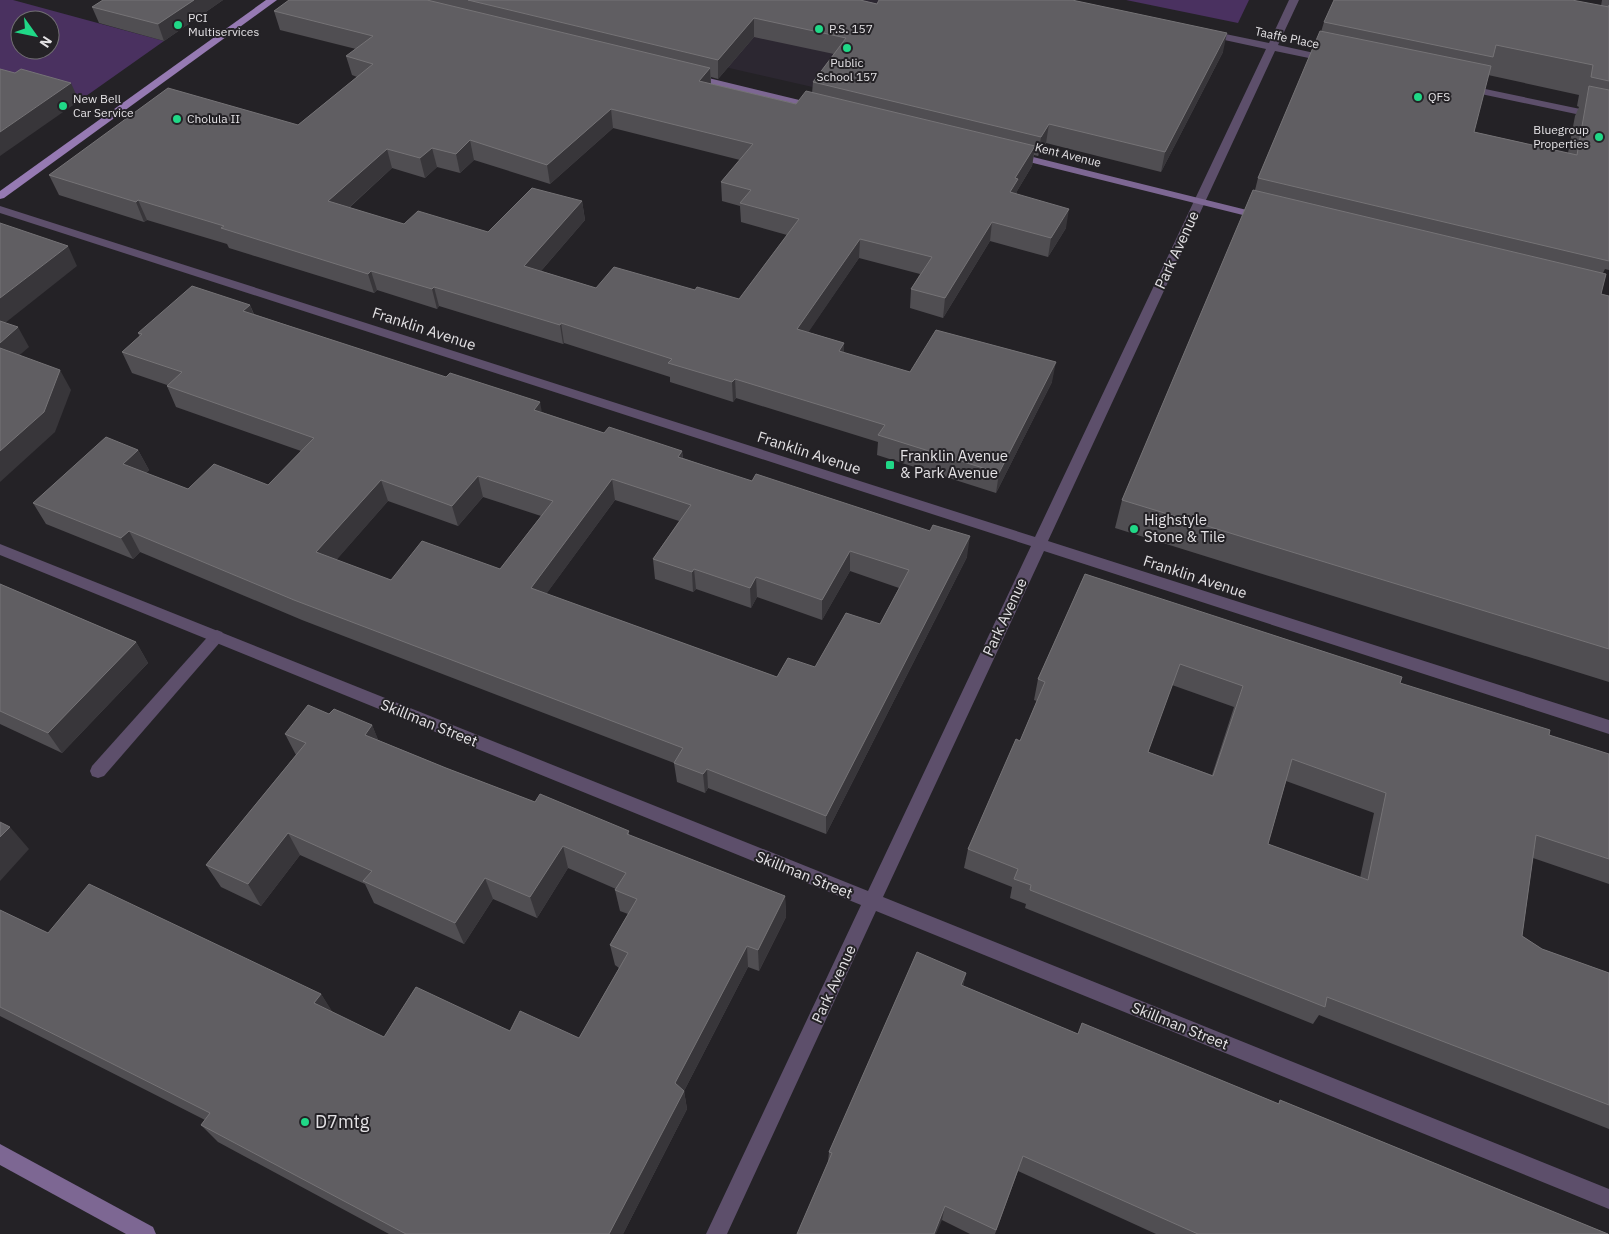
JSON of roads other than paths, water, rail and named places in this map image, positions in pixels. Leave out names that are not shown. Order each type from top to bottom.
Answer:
[{"type":"main road","points":[[0,196],[272,0]]},
{"type":"main road","points":[[684,75],[829,110]]},
{"type":"main road","name":"Kent Avenue","points":[[1002,153],[1277,220]]},
{"type":"main road","points":[[0,1154],[146,1234]]},
{"type":"street","name":"Park Avenue","points":[[716,1234],[1294,0]]},
{"type":"street","name":"Taaffe Place","points":[[1192,30],[1339,62]]},
{"type":"street","points":[[1455,86],[1609,118]]},
{"type":"street","name":"Franklin Avenue","points":[[0,209],[1609,727]]},
{"type":"street","name":"Skillman Street","points":[[0,549],[1609,1199]]},
{"type":"street","points":[[98,771],[217,636]]},
{"type":"place","name":"PCI Multiservices","points":[[178,25]]},
{"type":"place","name":"P.S. 157","points":[[819,29]]},
{"type":"place","name":"Public School 157","points":[[847,48]]},
{"type":"place","name":"QFS","points":[[1418,97]]},
{"type":"place","name":"New Bell Car Service","points":[[63,106]]},
{"type":"place","name":"Cholula II","points":[[177,119]]},
{"type":"place","name":"Bluegroup Properties","points":[[1599,137]]},
{"type":"place","name":"Franklin Avenue & Park Avenue","points":[[890,465]]},
{"type":"place","name":"Highstyle Stone & Tile","points":[[1134,529]]},
{"type":"place","name":"D7mtg","points":[[305,1122]]}]
